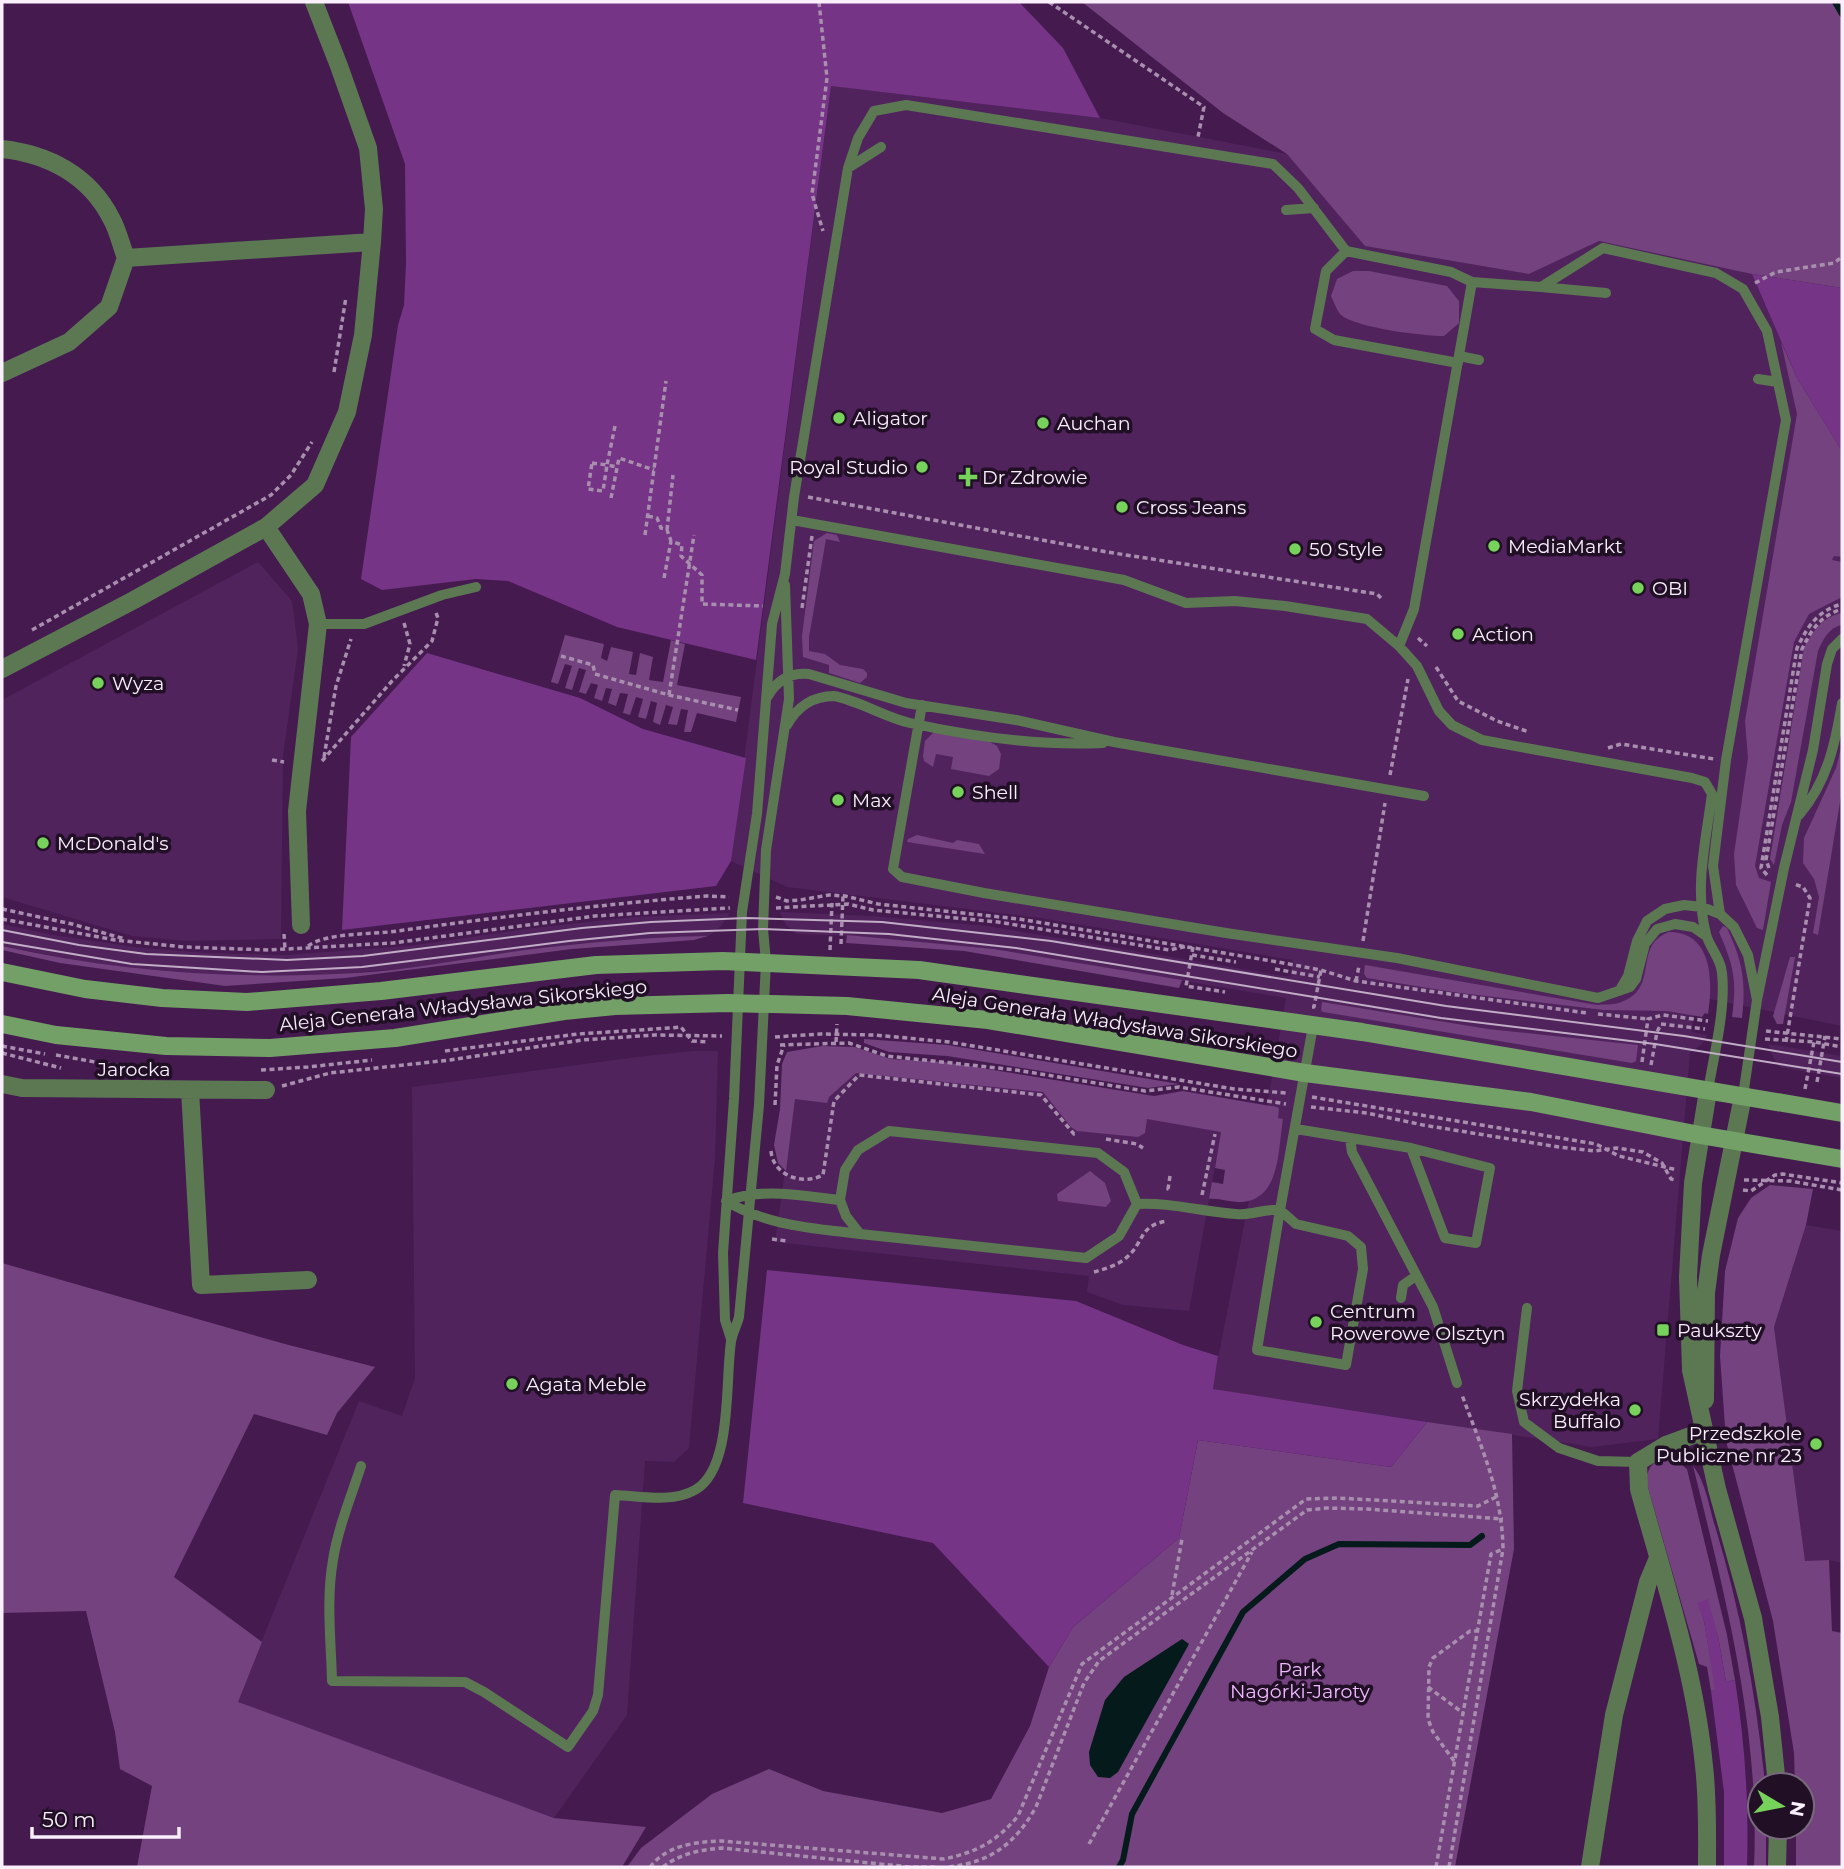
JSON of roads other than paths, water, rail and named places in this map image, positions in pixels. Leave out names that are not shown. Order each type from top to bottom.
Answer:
[{"type":"main road","name":"Aleja Generała Władysława Sikorskiego","points":[[2,972],[97,990],[173,999],[247,1002],[382,991],[596,965],[739,961],[919,970],[1362,1032],[1842,1113]]},
{"type":"main road","name":"Aleja Generała Władysława Sikorskiego","points":[[2,1024],[56,1035],[166,1046],[271,1048],[394,1038],[564,1011],[615,1006],[738,1003],[847,1006],[988,1020],[1305,1073],[1531,1102],[1842,1159]]},
{"type":"street","points":[[2,669],[266,527],[315,485],[347,412],[363,335],[374,209],[368,148],[340,66],[314,2]]},
{"type":"street","points":[[2,149],[25,152],[59,164],[80,177],[99,197],[113,220],[126,258],[109,307],[69,342],[2,373]]},
{"type":"street","points":[[126,258],[372,243]]},
{"type":"street","points":[[266,527],[311,594],[318,624],[297,811],[302,925]]},
{"type":"street","name":"Jarocka","points":[[2,1084],[22,1088],[266,1090]]},
{"type":"street","points":[[190,1090],[201,1285],[308,1280]]},
{"type":"street","points":[[1708,1091],[1693,1183],[1688,1278],[1691,1370],[1717,1489],[1753,1619],[1770,1717],[1775,1771]]},
{"type":"street","points":[[1704,1431],[1706,1293],[1742,1096]]},
{"type":"street","points":[[1704,1431],[1666,1445],[1638,1462],[1639,1489],[1691,1684],[1702,1751],[1708,1816],[1707,1867]]},
{"type":"street","points":[[1590,1867],[1614,1715],[1648,1582],[1658,1558]]},
{"type":"street","points":[[1777,1867],[1778,1841]]},
{"type":"lane","points":[[731,1339],[726,1330],[724,1309],[723,1252],[734,1099],[739,961],[742,912],[757,814],[775,609],[785,573],[831,262],[848,168],[858,138],[874,111],[906,105],[1273,164],[1298,188],[1346,251],[1451,272],[1472,282],[1606,293]]},
{"type":"lane","points":[[848,168],[881,147]]},
{"type":"lane","points":[[1286,210],[1314,208]]},
{"type":"lane","points":[[1541,287],[1603,248],[1716,273],[1743,289],[1768,331],[1786,420],[1726,760],[1713,866],[1720,914]]},
{"type":"lane","points":[[1346,251],[1326,271],[1315,329],[1334,340],[1458,360],[1479,359]]},
{"type":"lane","points":[[1399,646],[1414,610],[1472,282]]},
{"type":"lane","points":[[1758,379],[1778,382]]},
{"type":"lane","points":[[792,520],[1124,580],[1186,603],[1235,601],[1367,619],[1399,646],[1417,666],[1439,711],[1452,725],[1482,740],[1705,782],[1712,794],[1700,888],[1706,936],[1722,970],[1723,992],[1708,1091]]},
{"type":"lane","points":[[362,1466],[332,1563],[329,1590],[332,1681],[465,1682],[568,1747],[593,1711],[598,1695],[615,1495],[682,1495],[702,1485],[709,1477],[720,1451],[731,1339],[739,1317],[757,1133],[766,962],[763,929],[766,843],[789,699],[785,573]]},
{"type":"lane","points":[[318,624],[364,624],[429,600],[476,587]]},
{"type":"lane","points":[[1742,1096],[1757,1000],[1784,868],[1814,750],[1827,664],[1832,649],[1842,639]]},
{"type":"lane","points":[[765,702],[773,688],[788,676],[799,673],[900,701],[1028,723],[1114,742],[1424,796]]},
{"type":"lane","points":[[784,731],[798,709],[814,699],[827,696],[841,697],[918,724],[1010,740],[1064,744],[1114,742]]},
{"type":"lane","points":[[1797,818],[1813,798],[1833,751],[1842,703]]},
{"type":"lane","points":[[922,705],[893,869],[902,877],[1036,902],[1397,958],[1598,998],[1616,993],[1630,986],[1636,979],[1645,944],[1657,929],[1675,924],[1692,927],[1706,936]]},
{"type":"lane","points":[[1616,993],[1628,976],[1637,941],[1647,921],[1665,909],[1684,905],[1702,907],[1720,914],[1734,927],[1748,955],[1757,1000]]},
{"type":"lane","points":[[1137,1204],[1154,1203],[1241,1215],[1269,1208],[1280,1210],[1296,1224],[1348,1236],[1361,1247],[1363,1269],[1346,1365],[1257,1350],[1280,1210],[1313,1026]]},
{"type":"lane","points":[[1296,1129],[1411,1148],[1490,1168],[1476,1243],[1445,1238],[1411,1148]]},
{"type":"lane","points":[[860,1234],[846,1216],[840,1200],[845,1170],[858,1150],[889,1131],[1098,1153],[1124,1172],[1137,1204]]},
{"type":"lane","points":[[1350,1138],[1352,1152],[1433,1307],[1457,1383]]},
{"type":"lane","points":[[726,1201],[751,1193],[840,1200]]},
{"type":"lane","points":[[726,1201],[749,1214],[790,1226],[1086,1258],[1119,1236],[1137,1204]]},
{"type":"lane","points":[[1401,1297],[1403,1285],[1416,1276]]},
{"type":"lane","points":[[1527,1308],[1517,1391],[1524,1422],[1559,1448],[1598,1461],[1638,1462]]},
{"type":"waterway","points":[[1835,2],[1842,14]]},
{"type":"waterway","points":[[1119,1867],[1123,1860],[1132,1814],[1243,1612],[1305,1559],[1339,1544],[1470,1545],[1482,1536]]},
{"type":"tram line","points":[[2,930],[79,945],[146,954],[287,960],[363,956],[582,928],[651,922],[746,918],[882,922],[1051,941],[1446,1006],[1684,1036],[1842,1062]]},
{"type":"tram line","points":[[2,942],[132,964],[262,972],[362,967],[650,933],[763,929],[889,934],[1016,948],[1441,1018],[1655,1044],[1842,1074]]},
{"type":"place","name":"Aligator","points":[[839,418]]},
{"type":"place","name":"Auchan","points":[[1043,423]]},
{"type":"place","name":"Royal Studio","points":[[922,467]]},
{"type":"place","name":"Dr Zdrowie","points":[[968,477]]},
{"type":"place","name":"Cross Jeans","points":[[1122,507]]},
{"type":"place","name":"MediaMarkt","points":[[1494,546]]},
{"type":"place","name":"50 Style","points":[[1295,549]]},
{"type":"place","name":"OBI","points":[[1638,588]]},
{"type":"place","name":"Action","points":[[1458,634]]},
{"type":"place","name":"Wyza","points":[[98,683]]},
{"type":"place","name":"Shell","points":[[958,792]]},
{"type":"place","name":"Max","points":[[838,800]]},
{"type":"place","name":"McDonald's","points":[[43,843]]},
{"type":"place","name":"Centrum Rowerowe Olsztyn","points":[[1316,1322]]},
{"type":"place","name":"Paukszty","points":[[1663,1330]]},
{"type":"place","name":"Agata Meble","points":[[512,1384]]},
{"type":"place","name":"Skrzydełka Buffalo","points":[[1635,1410]]},
{"type":"place","name":"Przedszkole Publiczne nr 23","points":[[1816,1444]]},
{"type":"park label","name":"Park Nagórki-Jaroty","points":[[1300,1680]]}]
